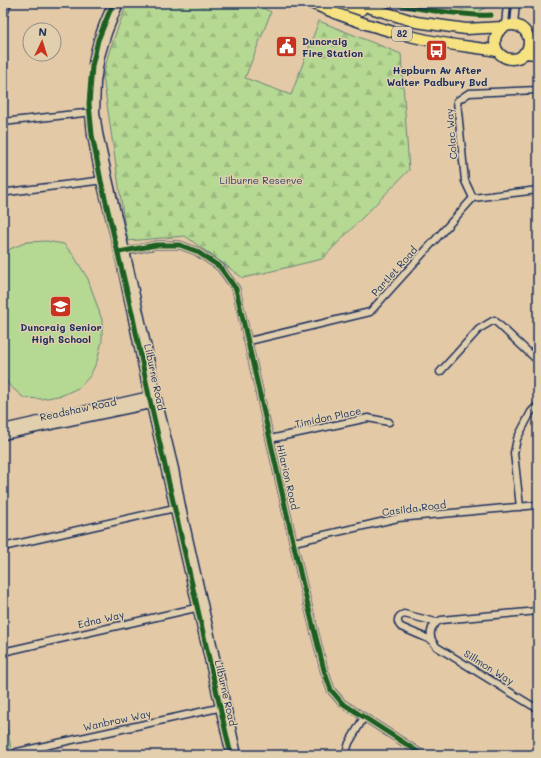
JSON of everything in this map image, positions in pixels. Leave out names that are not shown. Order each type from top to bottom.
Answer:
[{"type":"main road","name":"82","points":[[310,3],[354,20],[397,33],[428,40],[497,51]]},
{"type":"main road","points":[[340,3],[371,14],[394,16]]},
{"type":"main road","name":"82","points":[[355,3],[416,22],[466,29],[508,26]]},
{"type":"main road","points":[[508,26],[520,26],[528,35],[529,46],[526,51],[517,58],[506,58],[497,51],[494,40],[499,30],[508,26]]},
{"type":"main road","points":[[524,30],[538,33]]},
{"type":"main road","points":[[524,53],[538,54]]},
{"type":"street","points":[[3,17],[8,3]]},
{"type":"street","name":"Lilburne Road","points":[[92,112],[89,104],[91,76],[96,48],[113,3]]},
{"type":"street","name":"Lilburne Road","points":[[119,3],[100,56],[92,112],[92,135],[105,180],[122,252],[223,707],[231,755]]},
{"type":"street","points":[[507,3],[508,26]]},
{"type":"street","points":[[508,26],[516,3]]},
{"type":"street","name":"Colac Way","points":[[473,198],[465,181],[458,101],[469,93],[538,90]]},
{"type":"street","points":[[3,122],[92,112]]},
{"type":"street","points":[[8,192],[105,180]]},
{"type":"street","points":[[473,198],[538,190]]},
{"type":"street","name":"Partlet Road","points":[[248,341],[370,312],[473,198]]},
{"type":"street","name":"Hilarion Road","points":[[122,252],[156,245],[180,245],[196,251],[220,267],[236,289],[322,662],[331,690],[342,702],[423,755]]},
{"type":"street","points":[[440,372],[479,329],[494,320],[538,361]]},
{"type":"street","name":"Readshaw Road","points":[[3,429],[154,399]]},
{"type":"street","name":"Readshaw Road","points":[[3,435],[154,399]]},
{"type":"street","points":[[520,507],[514,453],[517,439],[531,412],[538,405]]},
{"type":"street","name":"Timidon Place","points":[[270,439],[368,418],[389,422]]},
{"type":"street","name":"Casilda Road","points":[[294,542],[398,518],[538,506]]},
{"type":"street","points":[[3,547],[178,507]]},
{"type":"street","name":"Edna Way","points":[[3,652],[200,607]]},
{"type":"street","name":"Sillmon Way","points":[[538,611],[441,620],[436,622],[404,614],[398,618],[398,624],[401,627],[431,640],[437,647],[538,708]]},
{"type":"street","points":[[431,640],[431,630],[436,622]]},
{"type":"street","name":"Lilburne Road","points":[[223,707],[238,755]]},
{"type":"street","name":"Wanbrow Way","points":[[12,755],[16,752],[223,707]]},
{"type":"street","points":[[346,755],[349,743],[364,717]]},
{"type":"green space","name":"Lilburne Reserve","points":[[127,3],[253,3],[271,12],[245,78],[291,95],[319,21],[401,54],[409,170],[322,259],[243,278],[185,236],[127,241],[103,77],[108,55]]},
{"type":"green space","points":[[437,3],[493,3],[476,13]]},
{"type":"green space","name":"Duncraig Senior High School","points":[[46,241],[64,244],[74,256],[88,279],[102,320],[102,341],[97,361],[90,376],[80,387],[63,395],[42,399],[24,398],[9,385],[3,376],[3,257],[10,249],[27,242]]},
{"type":"green space","points":[[3,706],[11,748],[3,749]]},
{"type":"cycle path","points":[[113,3],[98,40],[92,66],[89,104],[92,135],[149,396],[231,755]]},
{"type":"cycle path","points":[[395,3],[432,11],[472,15],[491,15]]},
{"type":"cycle path","points":[[119,252],[156,245],[180,245],[196,251],[220,267],[236,289],[302,581],[324,670],[331,690],[342,703],[423,755]]},
{"type":"place","name":"Duncraig Fire Station","points":[[286,47]]},
{"type":"place","name":"Hepburn Av After Walter Padbury Bvd","points":[[437,50]]},
{"type":"place","name":"Duncraig Senior High School","points":[[61,307]]}]
